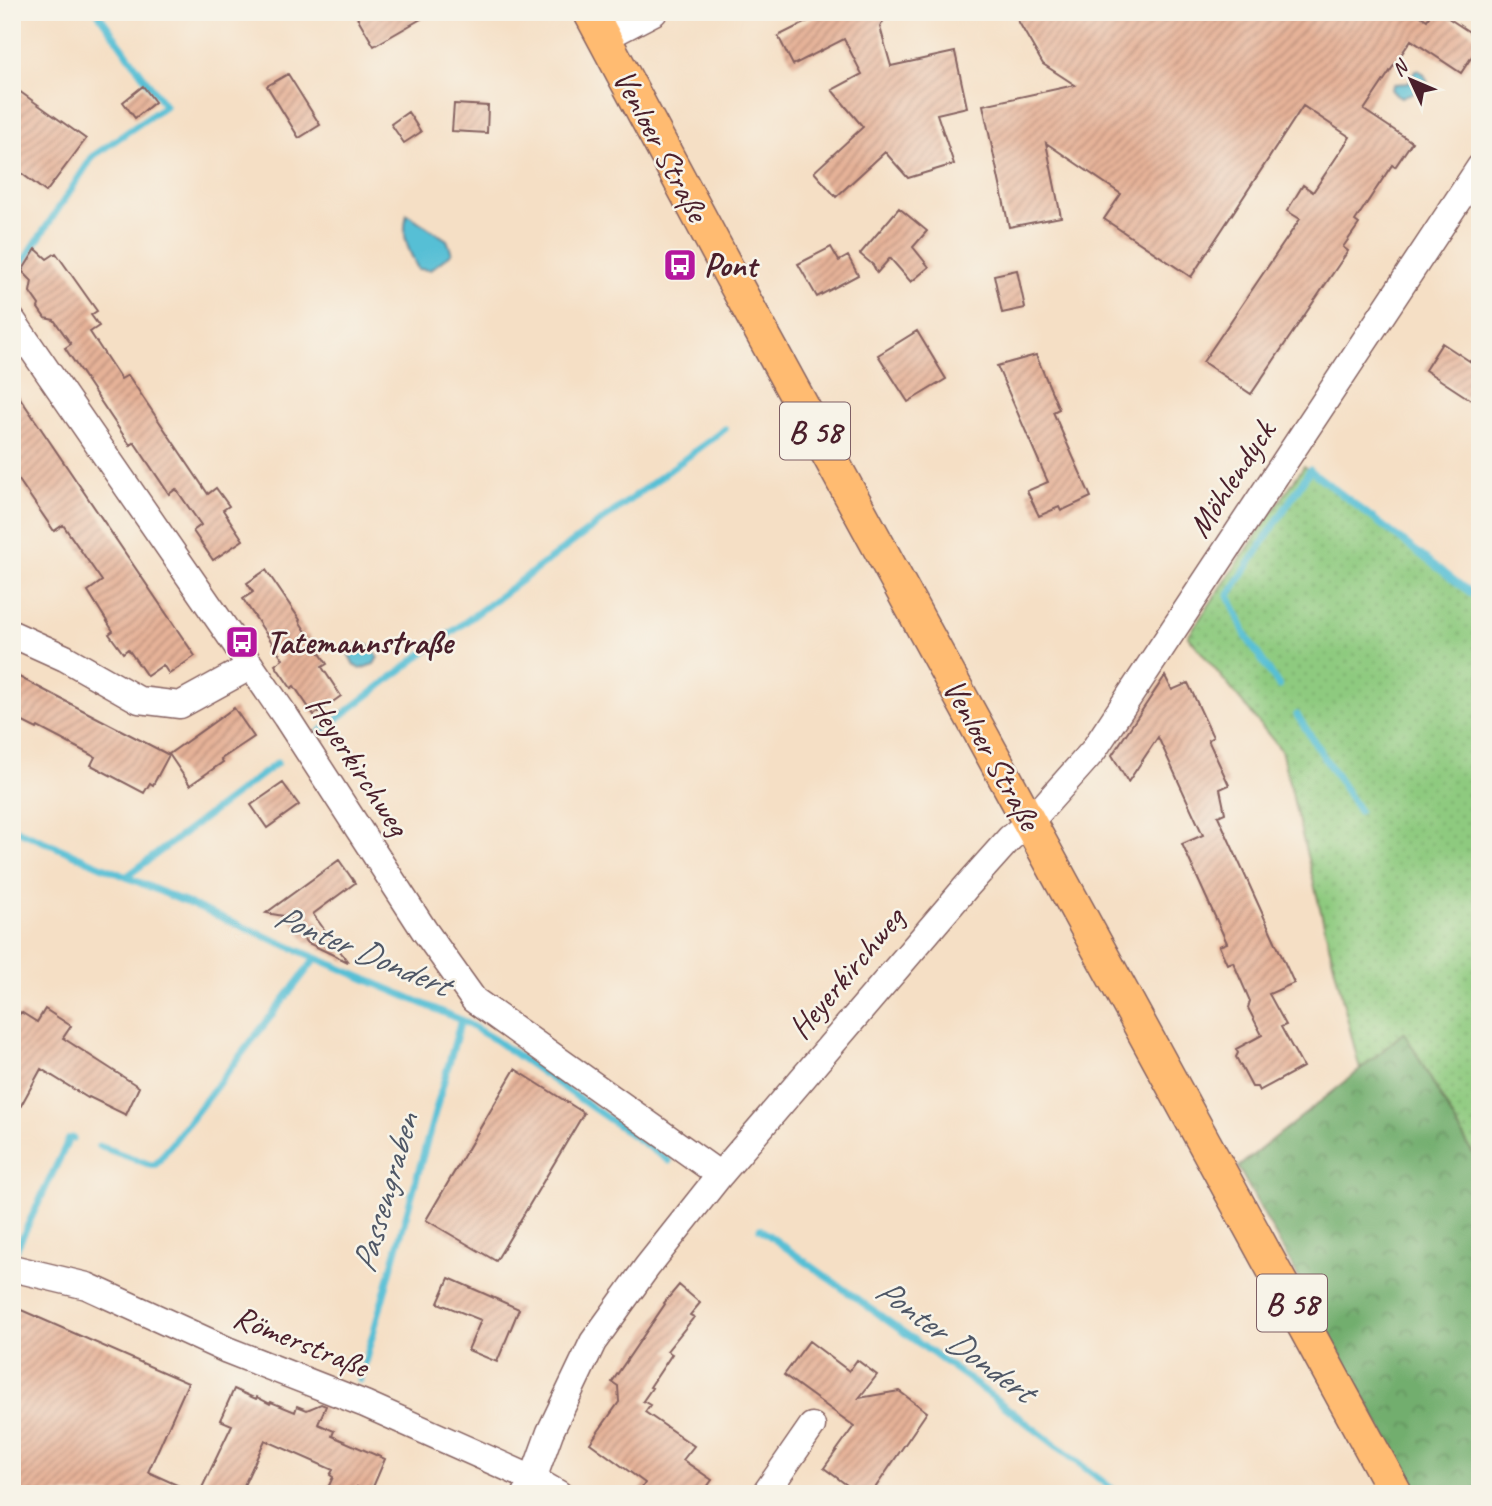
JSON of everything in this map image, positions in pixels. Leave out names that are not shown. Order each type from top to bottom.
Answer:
[{"type":"main road","name":"Venloer Straße","points":[[597,25],[737,288],[1396,1494]]},
{"type":"street","points":[[597,25],[654,12]]},
{"type":"street","name":"Möhlendyck","points":[[1030,822],[1093,751],[1480,167]]},
{"type":"street","name":"Heyerkirchweg","points":[[12,320],[286,717],[424,930],[474,999],[720,1175]]},
{"type":"street","points":[[12,634],[65,659],[139,700],[180,705],[251,666]]},
{"type":"street","name":"Heyerkirchweg","points":[[530,1487],[550,1432],[593,1342],[647,1267],[720,1175],[967,886],[1010,838],[1030,822]]},
{"type":"street","name":"Römerstraße","points":[[12,1269],[87,1286],[227,1350],[365,1404],[530,1487],[559,1494]]},
{"type":"street","points":[[765,1494],[812,1426]]},
{"type":"green space","points":[[1304,466],[1480,600],[1480,1166],[1404,1033],[1360,1070],[1281,750],[1188,636]]},
{"type":"green space","points":[[1404,1032],[1480,1166],[1480,1494],[1417,1494],[1238,1167]]},
{"type":"water","points":[[1415,70],[1424,74],[1427,79],[1428,84],[1425,87],[1401,97],[1393,92],[1391,89],[1394,84],[1409,83]]},
{"type":"water","points":[[407,214],[447,240],[452,253],[430,270],[418,269],[409,249],[405,236]]},
{"type":"water","points":[[359,644],[369,645],[378,657],[374,664],[360,669],[354,665],[348,653]]},
{"type":"building","points":[[354,12],[433,12],[374,46]]},
{"type":"building","points":[[826,12],[888,12],[880,27],[891,66],[955,52],[967,107],[937,114],[954,164],[908,178],[885,152],[836,197],[814,172],[863,127],[832,90],[862,74],[844,39],[793,65],[778,36]]},
{"type":"building","points":[[1013,12],[1415,12],[1427,20],[1432,12],[1439,12],[1480,39],[1480,44],[1461,73],[1411,40],[1364,110],[1412,142],[1395,167],[1392,165],[1355,221],[1359,224],[1343,247],[1348,251],[1251,394],[1203,362],[1300,219],[1287,211],[1303,185],[1313,192],[1350,137],[1303,106],[1191,277],[1104,219],[1121,194],[1046,143],[1061,217],[1009,227],[983,105],[1075,85],[1043,64]]},
{"type":"building","points":[[288,74],[320,125],[299,138],[267,86]]},
{"type":"building","points":[[12,86],[86,139],[46,192],[12,166]]},
{"type":"building","points":[[143,86],[155,102],[135,118],[123,102]]},
{"type":"building","points":[[454,104],[488,106],[487,133],[452,131]]},
{"type":"building","points":[[408,112],[421,132],[404,143],[391,124]]},
{"type":"building","points":[[899,208],[927,231],[913,247],[929,267],[911,282],[890,258],[877,273],[873,265],[860,254]]},
{"type":"building","points":[[831,247],[839,261],[848,256],[858,275],[817,297],[798,264]]},
{"type":"building","points":[[36,249],[47,259],[56,253],[97,311],[91,315],[99,326],[90,332],[121,379],[128,375],[208,494],[216,488],[229,506],[223,510],[243,540],[213,560],[193,531],[201,525],[176,489],[169,494],[134,442],[130,445],[65,348],[71,344],[54,320],[45,318],[38,308],[39,305],[30,292],[32,281],[22,271]]},
{"type":"building","points":[[1017,270],[1025,308],[1002,313],[994,275]]},
{"type":"building","points":[[917,331],[946,379],[908,402],[878,355]]},
{"type":"building","points":[[1442,343],[1480,368],[1480,406],[1425,370]]},
{"type":"building","points":[[1036,355],[1059,409],[1053,412],[1091,497],[1061,511],[1059,507],[1039,516],[1027,491],[1048,482],[997,366]]},
{"type":"building","points":[[12,386],[195,656],[169,674],[163,665],[147,676],[128,649],[123,653],[109,634],[113,631],[88,591],[102,581],[63,525],[54,531],[12,470]]},
{"type":"building","points":[[266,570],[327,664],[322,667],[341,696],[314,715],[275,665],[283,659],[243,599],[253,592],[247,583]]},
{"type":"building","points":[[1165,676],[1172,690],[1188,683],[1213,737],[1208,740],[1229,785],[1220,789],[1225,813],[1218,816],[1294,983],[1269,994],[1286,1025],[1281,1027],[1303,1067],[1259,1091],[1257,1087],[1252,1087],[1236,1057],[1236,1049],[1262,1035],[1248,1008],[1250,1001],[1233,962],[1227,964],[1219,946],[1227,943],[1182,844],[1203,835],[1158,737],[1128,782],[1112,755]]},
{"type":"building","points":[[19,677],[169,755],[153,785],[150,783],[144,793],[91,765],[95,757],[19,720],[22,714],[12,708],[12,689]]},
{"type":"building","points":[[234,708],[254,737],[221,759],[223,762],[190,785],[169,754]]},
{"type":"building","points":[[283,783],[299,805],[267,828],[251,805]]},
{"type":"building","points":[[339,860],[355,883],[313,914],[348,962],[306,942],[289,917],[266,913]]},
{"type":"building","points":[[45,1009],[71,1026],[63,1038],[139,1087],[126,1115],[88,1098],[41,1069],[12,1122],[12,1025],[21,1012],[37,1022]]},
{"type":"building","points":[[515,1069],[584,1113],[496,1261],[426,1220]]},
{"type":"building","points":[[449,1278],[519,1309],[497,1362],[468,1350],[481,1320],[438,1303]]},
{"type":"building","points":[[679,1285],[700,1303],[690,1315],[694,1317],[667,1351],[672,1354],[643,1401],[650,1405],[645,1412],[694,1446],[683,1460],[712,1480],[702,1494],[638,1494],[645,1483],[590,1443],[619,1402],[618,1386],[612,1382],[664,1303]]},
{"type":"building","points":[[12,1306],[188,1383],[148,1472],[197,1494],[12,1494]]},
{"type":"building","points":[[809,1341],[849,1371],[857,1360],[877,1375],[859,1398],[899,1391],[927,1412],[871,1494],[859,1494],[824,1468],[854,1426],[784,1375]]},
{"type":"building","points":[[234,1389],[295,1412],[297,1406],[307,1410],[321,1404],[326,1406],[318,1424],[334,1431],[332,1436],[385,1459],[370,1494],[357,1487],[354,1494],[325,1494],[333,1477],[330,1475],[333,1470],[265,1440],[240,1494],[199,1494],[232,1425],[220,1420]]},
{"type":"waterway","points":[[12,279],[93,156],[165,106],[97,12]]},
{"type":"waterway","points":[[320,732],[725,429]]},
{"type":"waterway","points":[[1279,686],[1246,636],[1229,595],[1310,470],[1480,600]]},
{"type":"waterway","points":[[1297,715],[1359,811]]},
{"type":"waterway","points":[[126,877],[277,763]]},
{"type":"waterway","name":"Ponter Dondert","points":[[12,828],[461,1020],[495,1040],[669,1161]]},
{"type":"waterway","points":[[99,1146],[151,1165],[156,1164],[316,958]]},
{"type":"waterway","name":"Passengraben","points":[[360,1380],[461,1020]]},
{"type":"waterway","points":[[15,1252],[69,1139],[73,1138]]},
{"type":"waterway","name":"Ponter Dondert","points":[[760,1229],[981,1388],[1119,1494]]},
{"type":"place","name":"Pont","points":[[680,265]]},
{"type":"place","name":"Tatemannstraße","points":[[242,642]]}]
